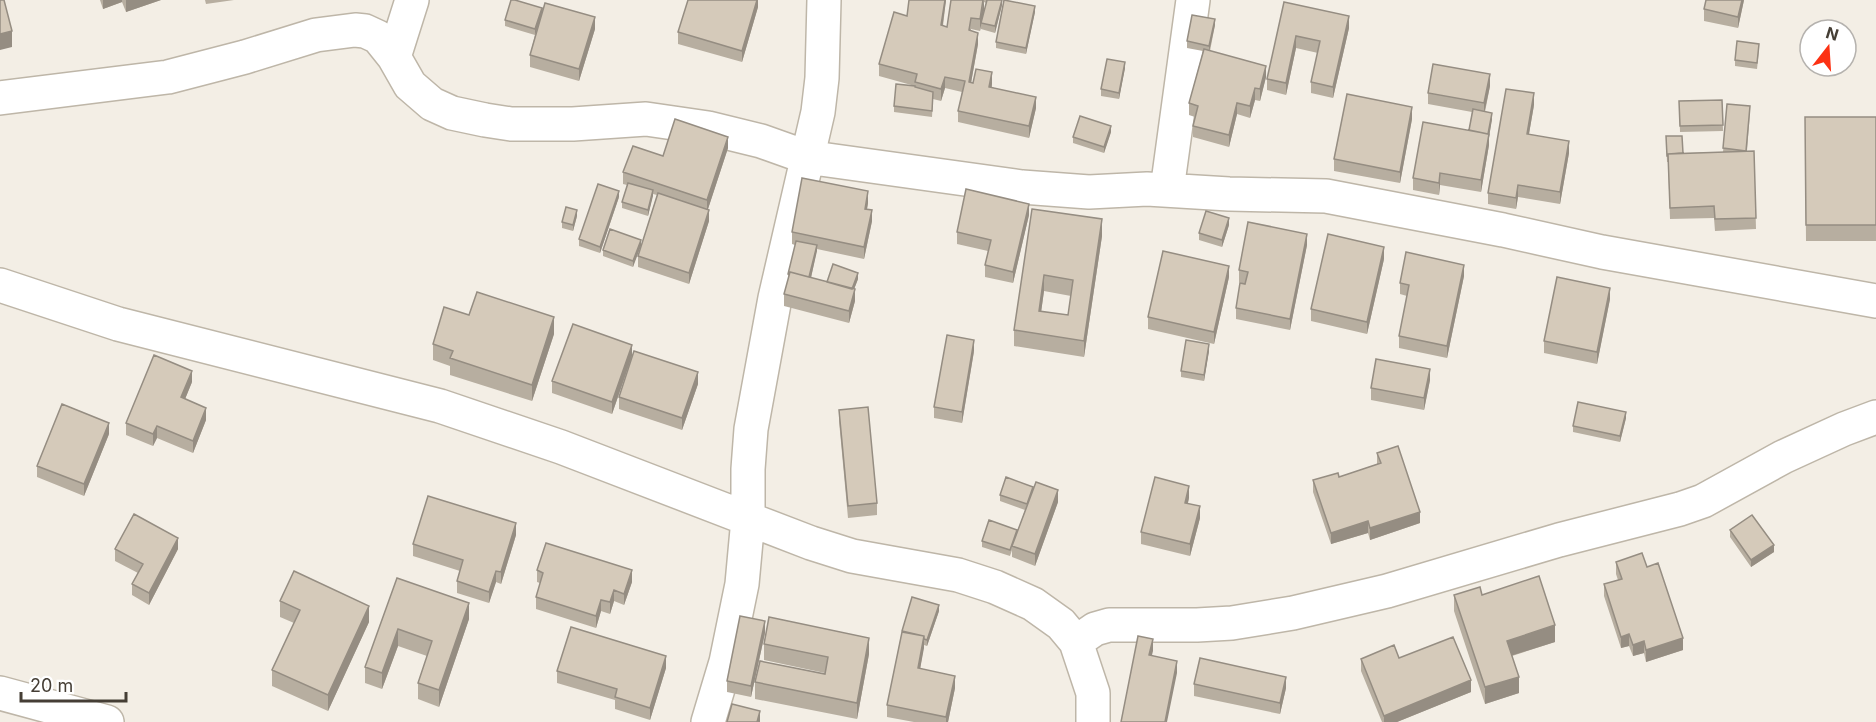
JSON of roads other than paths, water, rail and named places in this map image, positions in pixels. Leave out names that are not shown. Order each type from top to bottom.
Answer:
[{"type":"street","points":[[394,57],[411,0]]},
{"type":"street","points":[[708,722],[726,662],[742,584],[748,519],[748,469],[752,429],[775,298],[818,112],[822,78],[824,0]]},
{"type":"street","points":[[1167,190],[1193,0]]},
{"type":"street","points":[[0,98],[168,77],[316,35],[355,30],[365,31],[378,37],[394,57],[410,85],[432,104],[452,113],[511,124],[573,124],[646,119],[708,128],[760,141],[806,157],[1023,187],[1089,192],[1147,189],[1229,194],[1301,195],[1355,201],[1602,252],[1876,301]]},
{"type":"street","points":[[0,285],[118,324],[440,406],[561,447],[811,543],[852,556],[958,575],[995,587],[1033,604],[1060,624],[1076,642],[1093,693],[1092,722]]},
{"type":"street","points":[[1076,642],[1095,629],[1109,625],[1220,624],[1293,613],[1387,591],[1559,540],[1680,509],[1703,501],[1783,457],[1876,417]]},
{"type":"street","points":[[0,693],[107,722]]}]
